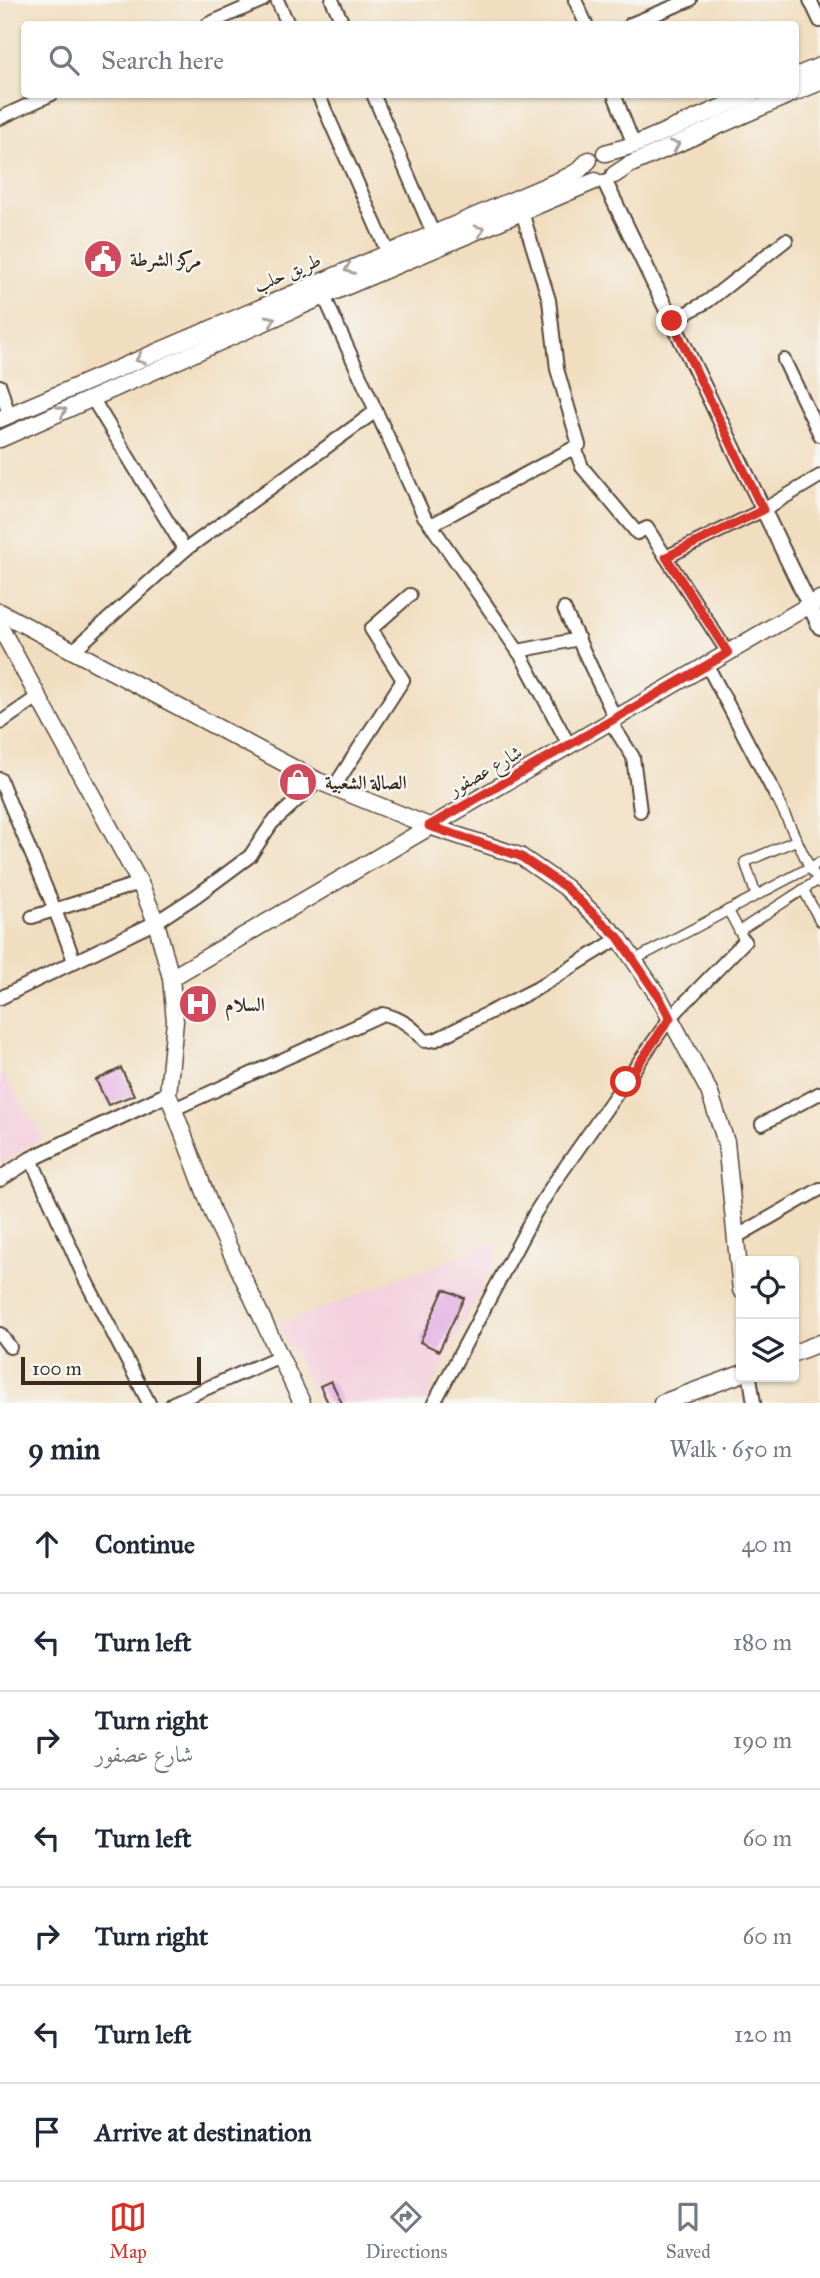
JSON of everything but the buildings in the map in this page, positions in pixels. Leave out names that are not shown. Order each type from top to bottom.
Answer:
[{"type":"main road","points":[[799,75],[820,66]]},
{"type":"main road","points":[[799,91],[820,82]]},
{"type":"main road","points":[[605,179],[587,173],[589,160],[597,154],[634,145],[743,98]]},
{"type":"main road","points":[[0,439],[324,296],[605,179],[629,165],[782,98]]},
{"type":"main road","points":[[605,153],[614,162],[605,179]]},
{"type":"main road","name":"طريق حلب","points":[[5,417],[574,174],[589,160]]},
{"type":"main road","name":"شارع عصفور","points":[[171,978],[815,602]]},
{"type":"main road","points":[[0,612],[326,784],[429,826],[520,856],[565,887],[618,937],[670,1018],[709,1091],[726,1142],[738,1256]]},
{"type":"main road","points":[[0,627],[139,883],[156,922],[171,978],[175,1021],[171,1101],[214,1216],[302,1403]]},
{"type":"main road","points":[[799,1351],[820,1343]]},
{"type":"main road","points":[[662,1403],[736,1376]]},
{"type":"street","points":[[215,21],[263,0]]},
{"type":"street","points":[[277,0],[287,21]]},
{"type":"street","points":[[332,0],[342,21]]},
{"type":"street","points":[[575,0],[585,21]]},
{"type":"street","points":[[638,21],[690,0]]},
{"type":"street","points":[[810,0],[820,22]]},
{"type":"street","points":[[0,118],[43,98]]},
{"type":"street","points":[[320,98],[388,253]]},
{"type":"street","points":[[375,98],[433,233]]},
{"type":"street","points":[[616,98],[634,145]]},
{"type":"street","points":[[605,179],[763,510],[815,602],[820,627]]},
{"type":"street","points":[[431,525],[579,446],[557,369],[549,300],[522,212]]},
{"type":"street","points":[[672,321],[708,301],[786,240]]},
{"type":"street","points":[[324,296],[424,516],[518,651],[569,745]]},
{"type":"street","points":[[785,360],[820,435]]},
{"type":"street","points":[[0,386],[5,417]]},
{"type":"street","points":[[92,398],[185,550]]},
{"type":"street","points":[[74,650],[185,550],[376,411]]},
{"type":"street","points":[[575,448],[582,467],[637,533],[647,528],[728,653]]},
{"type":"street","points":[[666,557],[763,510],[820,475]]},
{"type":"street","points":[[0,998],[156,922],[250,856],[272,823],[326,784],[403,680],[371,629],[410,595]]},
{"type":"street","points":[[565,609],[612,720],[633,757],[640,811]]},
{"type":"street","points":[[518,651],[579,639]]},
{"type":"street","points":[[434,1403],[535,1213],[670,1018],[742,936],[803,889],[819,881],[707,665]]},
{"type":"street","points":[[0,723],[38,696]]},
{"type":"street","points":[[0,779],[57,911],[74,961]]},
{"type":"street","points":[[755,895],[745,862],[797,840]]},
{"type":"street","points":[[634,960],[820,862]]},
{"type":"street","points":[[32,916],[57,911],[139,883]]},
{"type":"street","points":[[803,889],[820,921]]},
{"type":"street","points":[[728,909],[742,936]]},
{"type":"street","points":[[0,1179],[31,1159],[383,1014],[397,1017],[415,1029],[425,1041],[435,1040],[536,989],[618,937]]},
{"type":"street","points":[[762,1124],[820,1093]]},
{"type":"street","points":[[31,1159],[85,1279],[149,1403]]},
{"type":"street","points":[[736,1237],[820,1189]]},
{"type":"street","points":[[0,1334],[10,1347]]},
{"type":"street","points":[[173,1403],[280,1356]]},
{"type":"street","points":[[751,1382],[754,1403]]},
{"type":"shaded area","points":[[0,1069],[44,1137],[0,1165]]},
{"type":"shaded area","points":[[496,1241],[501,1246],[425,1403],[320,1403],[279,1325]]},
{"type":"place","name":"مركز الشرطة","points":[[103,259]]},
{"type":"place","name":"الصالة الشعبية","points":[[298,782]]},
{"type":"place","name":"السلام","points":[[198,1004]]},
{"type":"route","points":[[626,1082],[670,1018],[618,937],[565,887],[520,856],[429,826],[728,653],[666,557],[763,510],[672,321]]}]
